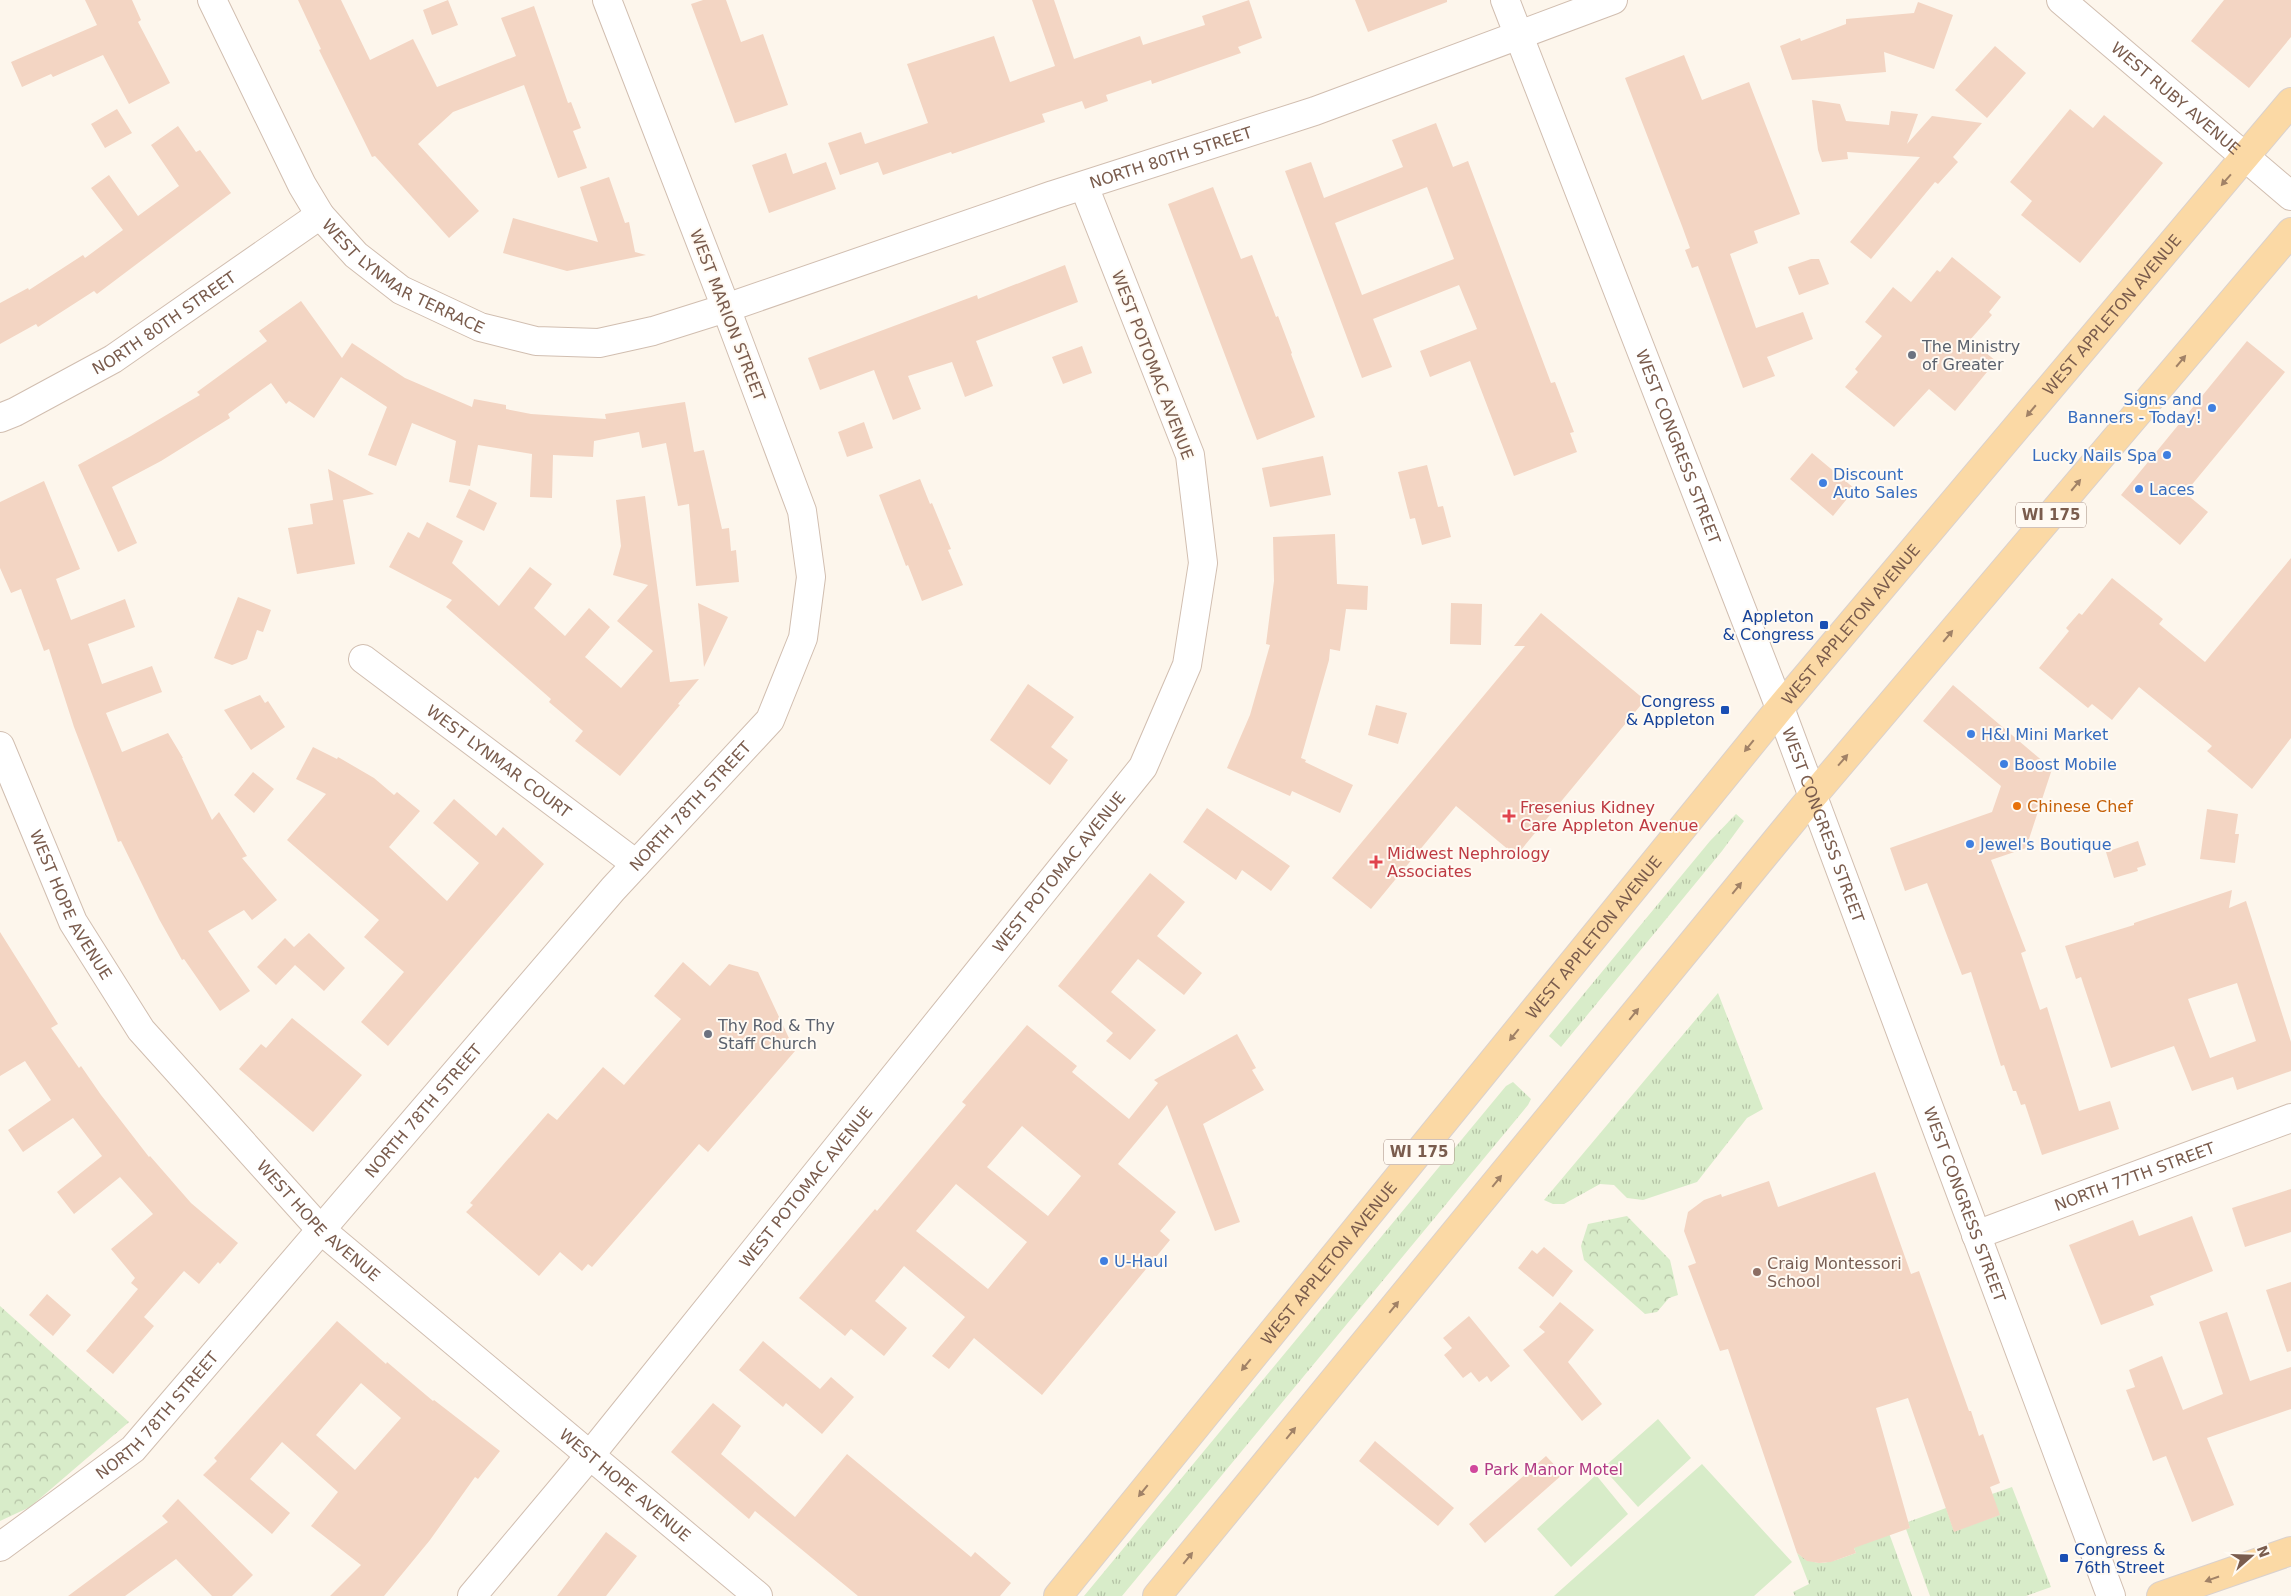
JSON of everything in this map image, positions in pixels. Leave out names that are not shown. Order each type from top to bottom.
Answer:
[{"type":"main road","name":"WEST APPLETON AVENUE","points":[[1058,1596],[1780,708],[2246,158],[2291,102]]},
{"type":"main road","name":"WI 175","points":[[1157,1596],[1812,797],[2291,232]]},
{"type":"main road","points":[[2161,1596],[2291,1552]]},
{"type":"street","name":"WEST LYNMAR TERRACE","points":[[212,0],[302,185],[320,215],[356,256],[401,290],[480,327],[536,341],[599,343],[653,331],[726,308]]},
{"type":"street","name":"WEST MARION STREET","points":[[607,0],[802,511],[811,577],[803,638]]},
{"type":"street","name":"WEST CONGRESS STREET","points":[[1506,0],[1780,708],[2111,1596]]},
{"type":"street","name":"NORTH 80TH STREET","points":[[726,308],[1084,186],[1315,111],[1613,0]]},
{"type":"street","name":"WEST RUBY AVENUE","points":[[2060,0],[2291,196]]},
{"type":"street","name":"WEST POTOMAC AVENUE","points":[[591,1454],[1143,767],[1187,665],[1203,563],[1190,455],[1084,186]]},
{"type":"street","name":"NORTH 80TH STREET","points":[[0,418],[15,412],[114,359],[320,215]]},
{"type":"street","name":"NORTH 78TH STREET","points":[[0,1547],[133,1449],[636,864],[770,720],[803,638]]},
{"type":"street","name":"WEST LYNMAR COURT","points":[[363,659],[636,864]]},
{"type":"street","name":"WEST HOPE AVENUE","points":[[0,746],[7,788],[73,922],[140,1030],[321,1230],[591,1454],[758,1596]]},
{"type":"street","name":"NORTH 77TH STREET","points":[[1976,1234],[2291,1118]]},
{"type":"street","points":[[472,1596],[591,1454]]},
{"type":"green space","points":[[1736,814],[1744,821],[1722,851],[1561,1047],[1549,1036],[1710,841]]},
{"type":"green space","points":[[1718,993],[1763,1109],[1747,1118],[1697,1182],[1643,1200],[1627,1198],[1614,1185],[1600,1184],[1564,1204],[1553,1204],[1544,1200]]},
{"type":"green space","points":[[1513,1082],[1531,1099],[1528,1105],[1122,1596],[1084,1596],[1506,1086]]},
{"type":"green space","points":[[1627,1216],[1670,1260],[1678,1295],[1669,1298],[1657,1312],[1645,1314],[1584,1260],[1581,1246],[1588,1224]]},
{"type":"green space","points":[[0,1306],[129,1422],[30,1507],[0,1521]]},
{"type":"green space","points":[[1658,1419],[1691,1458],[1638,1507],[1603,1468]]},
{"type":"green space","points":[[1702,1464],[1792,1562],[1754,1596],[1554,1596]]},
{"type":"green space","points":[[1596,1475],[1628,1514],[1571,1567],[1537,1529]]},
{"type":"green space","points":[[2012,1487],[2051,1587],[2026,1596],[1930,1596],[1906,1529],[1910,1528],[1908,1522],[1946,1508],[1954,1531],[1999,1515],[1992,1494]]},
{"type":"green space","points":[[1886,1525],[1912,1596],[1795,1596],[1793,1592],[1809,1584],[1797,1553],[1819,1563],[1840,1559],[1856,1553],[1850,1538]]},
{"type":"building","points":[[85,0],[132,0],[141,20],[138,22],[170,83],[129,104],[103,55],[53,77],[51,74],[22,87],[11,62],[97,25]]},
{"type":"building","points":[[298,0],[341,0],[370,60],[413,39],[437,87],[516,56],[501,18],[534,6],[568,103],[571,102],[581,128],[573,131],[587,168],[558,178],[524,85],[453,112],[418,144],[479,211],[449,238],[375,156],[372,157],[319,50],[321,49]]},
{"type":"building","points":[[448,0],[458,25],[432,35],[423,10]]},
{"type":"building","points":[[703,0],[726,0],[741,42],[763,34],[788,105],[735,123],[691,4]]},
{"type":"building","points":[[1032,0],[1054,0],[1074,59],[1140,36],[1143,45],[1205,25],[1202,16],[1249,0],[1262,38],[1238,47],[1241,53],[1152,84],[1151,80],[1106,95],[1108,101],[1085,109],[1082,101],[1042,114],[1045,122],[952,154],[951,152],[883,175],[878,162],[840,175],[828,143],[861,132],[865,144],[928,123],[907,64],[994,36],[1010,82],[1055,66]]},
{"type":"building","points":[[1355,0],[1447,0],[1447,2],[1368,32]]},
{"type":"building","points":[[2224,0],[2291,0],[2291,37],[2249,88],[2191,41]]},
{"type":"building","points":[[1918,2],[1953,15],[1934,69],[1884,52],[1886,72],[1792,80],[1780,46],[1800,38],[1801,41],[1846,24],[1846,19],[1914,13]]},
{"type":"building","points":[[1995,46],[2026,73],[1987,118],[1955,90]]},
{"type":"building","points":[[1684,55],[1702,100],[1749,82],[1800,214],[1754,231],[1758,243],[1730,254],[1756,328],[1803,312],[1813,339],[1767,357],[1775,376],[1743,388],[1698,266],[1692,268],[1685,250],[1690,248],[1625,78]]},
{"type":"building","points":[[1812,100],[1840,104],[1846,121],[1889,125],[1891,111],[1918,114],[1907,144],[1932,116],[1982,123],[1953,157],[1958,162],[1938,184],[1935,182],[1871,259],[1850,242],[1920,157],[1847,152],[1848,159],[1822,162],[1818,150]]},
{"type":"building","points":[[117,109],[132,133],[105,148],[91,124]]},
{"type":"building","points":[[2070,109],[2093,128],[2104,115],[2163,163],[2080,263],[2021,215],[2032,201],[2010,182]]},
{"type":"building","points":[[1436,123],[1453,167],[1468,161],[1551,383],[1555,382],[1574,432],[1570,433],[1577,452],[1514,476],[1470,361],[1430,377],[1420,351],[1477,329],[1459,285],[1373,319],[1392,367],[1362,378],[1285,171],[1311,162],[1324,198],[1403,167],[1392,140]],"holes":[[[1427,187],[1454,259],[1362,295],[1335,223]]]},
{"type":"building","points":[[178,126],[196,152],[200,150],[231,193],[97,294],[94,291],[38,327],[36,324],[0,344],[0,303],[28,288],[29,290],[83,255],[85,258],[123,230],[91,188],[109,175],[138,216],[179,186],[151,145]]},
{"type":"building","points":[[786,153],[793,174],[826,162],[836,189],[769,213],[752,165]]},
{"type":"building","points":[[609,177],[625,223],[629,222],[635,252],[646,255],[567,271],[503,253],[513,218],[598,242],[580,187]]},
{"type":"building","points":[[1213,187],[1241,259],[1252,255],[1276,317],[1278,316],[1315,417],[1257,440],[1168,204]]},
{"type":"building","name":"The Ministry of Greater","points":[[1952,257],[2001,297],[1989,312],[1992,315],[1970,340],[1996,361],[1955,411],[1929,389],[1894,427],[1845,387],[1858,372],[1855,369],[1882,336],[1865,322],[1893,287],[1911,302],[1937,270],[1940,272]]},
{"type":"building","points":[[1811,259],[1819,259],[1829,284],[1799,295],[1788,267]]},
{"type":"building","points":[[1065,265],[1078,302],[976,341],[993,386],[965,397],[952,362],[908,376],[921,409],[893,420],[874,370],[820,390],[808,358],[977,295],[978,299]]},
{"type":"building","points":[[301,301],[342,358],[352,343],[405,378],[472,407],[474,399],[506,405],[506,409],[531,414],[606,419],[605,414],[685,402],[694,452],[704,450],[722,529],[729,528],[731,551],[736,550],[739,582],[696,586],[689,504],[678,506],[666,443],[642,448],[639,432],[594,441],[593,457],[553,455],[552,498],[530,497],[532,454],[478,445],[470,486],[449,482],[456,441],[412,423],[396,466],[368,455],[387,407],[341,377],[314,418],[289,401],[286,404],[271,383],[228,414],[230,418],[161,461],[112,487],[137,543],[118,552],[78,465],[200,395],[197,392],[267,341],[259,331]]},
{"type":"building","points":[[2247,341],[2285,372],[2185,493],[2208,512],[2180,545],[2121,495]]},
{"type":"building","points":[[1082,346],[1092,373],[1063,384],[1052,357]]},
{"type":"building","points":[[864,422],[873,448],[847,457],[838,432]]},
{"type":"building","points":[[1812,453],[1855,489],[1833,516],[1790,479]]},
{"type":"building","points":[[1323,456],[1331,495],[1270,507],[1262,468]]},
{"type":"building","points":[[1427,465],[1438,507],[1443,506],[1451,537],[1422,545],[1415,518],[1410,519],[1398,472]]},
{"type":"building","points":[[328,469],[374,494],[343,500],[355,564],[297,574],[288,528],[313,524],[310,504],[333,500]]},
{"type":"building","points":[[920,479],[951,549],[948,550],[963,585],[922,601],[908,565],[906,566],[879,495]]},
{"type":"building","points":[[44,481],[80,569],[56,579],[71,620],[125,599],[135,627],[88,644],[102,684],[152,666],[162,692],[106,713],[122,752],[168,733],[183,758],[212,820],[219,812],[247,856],[242,858],[277,900],[252,920],[244,910],[208,931],[250,991],[220,1011],[184,959],[182,960],[159,919],[121,841],[118,842],[74,727],[49,649],[44,651],[21,589],[11,593],[0,568],[0,502]]},
{"type":"building","points":[[469,489],[497,503],[484,531],[456,517]]},
{"type":"building","points":[[645,496],[670,682],[699,679],[678,704],[680,705],[620,776],[575,741],[583,731],[549,702],[551,699],[446,607],[452,600],[389,567],[408,532],[419,538],[427,522],[463,541],[452,563],[499,606],[530,567],[552,584],[534,608],[565,636],[589,608],[610,627],[585,657],[621,688],[653,651],[617,621],[648,585],[613,575],[621,546],[616,500]]},
{"type":"building","points":[[1335,534],[1337,584],[1368,586],[1367,610],[1346,609],[1340,651],[1330,649],[1329,660],[1301,758],[1306,760],[1305,762],[1353,785],[1340,813],[1292,791],[1290,796],[1227,768],[1250,715],[1270,645],[1266,644],[1274,581],[1273,537]]},
{"type":"building","points":[[2291,558],[2291,738],[2252,789],[2207,751],[2212,746],[2139,687],[2112,720],[2092,704],[2088,708],[2039,668],[2069,631],[2066,628],[2079,613],[2082,615],[2112,578],[2163,619],[2159,624],[2205,662]]},
{"type":"building","points":[[238,597],[271,610],[263,632],[257,630],[247,659],[232,665],[214,658]]},
{"type":"building","points":[[698,603],[728,617],[704,667]]},
{"type":"building","points":[[1451,603],[1482,604],[1481,645],[1450,644]]},
{"type":"building","points":[[1541,613],[1645,700],[1516,856],[1456,806],[1371,909],[1332,878],[1525,646],[1514,646]]},
{"type":"building","points":[[1028,684],[1074,717],[1051,747],[1068,760],[1050,785],[990,740]]},
{"type":"building","points":[[1953,685],[2052,769],[2026,848],[1991,860],[2026,951],[2021,953],[2040,1010],[2047,1007],[2079,1111],[2110,1101],[2119,1129],[2042,1155],[2025,1104],[2021,1105],[2016,1091],[2013,1091],[2004,1065],[2001,1066],[1971,972],[1962,975],[1927,883],[1905,891],[1890,848],[1992,812],[2001,786],[1923,721]]},
{"type":"building","points":[[260,695],[265,703],[268,701],[285,727],[251,750],[224,710]]},
{"type":"building","points":[[1376,705],[1407,713],[1398,744],[1368,735]]},
{"type":"building","points":[[313,747],[337,759],[338,757],[374,778],[394,795],[397,792],[420,811],[389,847],[447,901],[479,863],[433,823],[454,799],[496,836],[503,827],[544,864],[388,1046],[361,1022],[404,972],[364,937],[379,920],[287,840],[326,794],[296,779]]},
{"type":"building","points":[[253,772],[274,789],[254,813],[234,795]]},
{"type":"building","points":[[1207,808],[1290,866],[1271,891],[1242,870],[1236,880],[1183,842]]},
{"type":"building","points":[[2207,809],[2238,814],[2235,834],[2239,834],[2235,863],[2200,859]]},
{"type":"building","points":[[2138,841],[2146,865],[2137,868],[2138,871],[2114,878],[2106,852]]},
{"type":"building","points":[[1150,873],[1185,902],[1157,936],[1202,973],[1184,995],[1138,959],[1111,992],[1156,1030],[1130,1060],[1106,1041],[1113,1033],[1058,986]]},
{"type":"building","points":[[2232,890],[2229,908],[2246,901],[2291,1042],[2291,1071],[2237,1090],[2233,1077],[2192,1091],[2174,1046],[2111,1068],[2081,977],[2076,979],[2065,946],[2134,925],[2134,923]],"holes":[[[2237,983],[2256,1041],[2210,1058],[2188,999]]]},
{"type":"building","points":[[0,932],[58,1024],[51,1028],[79,1068],[81,1066],[149,1157],[191,1203],[238,1243],[199,1284],[184,1271],[144,1317],[154,1326],[113,1374],[86,1351],[138,1289],[131,1283],[135,1278],[111,1249],[153,1214],[120,1177],[74,1214],[57,1192],[102,1156],[73,1118],[23,1152],[8,1130],[51,1100],[25,1061],[0,1076]]},
{"type":"building","points":[[309,933],[345,968],[324,991],[295,965],[276,985],[257,967],[285,938],[294,947]]},
{"type":"building","points":[[683,962],[710,986],[729,964],[758,972],[795,1051],[708,1152],[699,1144],[592,1267],[588,1264],[582,1271],[560,1252],[539,1276],[466,1212],[473,1205],[470,1203],[548,1113],[557,1120],[603,1067],[624,1085],[681,1019],[654,996]]},
{"type":"building","points":[[292,1018],[362,1075],[313,1132],[239,1069],[261,1044],[266,1048]]},
{"type":"building","points":[[1027,1025],[1077,1066],[1072,1072],[1129,1119],[1158,1083],[1154,1080],[1237,1034],[1256,1068],[1252,1070],[1264,1090],[1203,1124],[1240,1222],[1215,1231],[1167,1105],[1118,1164],[1176,1212],[1160,1231],[1170,1240],[1042,1395],[974,1338],[949,1369],[932,1356],[965,1317],[904,1266],[875,1301],[907,1328],[884,1356],[851,1329],[845,1336],[799,1298],[875,1209],[877,1211],[966,1105],[962,1102]],"holes":[[[1022,1126],[1081,1176],[1048,1216],[987,1167]],[[956,1184],[1027,1242],[988,1289],[916,1231]]]},
{"type":"building","points":[[1875,1172],[1911,1274],[1919,1271],[1969,1411],[1971,1411],[1979,1436],[1983,1434],[2000,1483],[1990,1487],[2000,1515],[1954,1532],[1908,1398],[1876,1408],[1910,1528],[1854,1548],[1856,1553],[1831,1562],[1819,1563],[1807,1561],[1797,1553],[1728,1349],[1720,1351],[1688,1266],[1696,1263],[1684,1231],[1688,1212],[1704,1200],[1721,1194],[1722,1197],[1769,1181],[1778,1207]]},
{"type":"building","points":[[2291,1189],[2291,1232],[2245,1247],[2232,1208]]},
{"type":"building","points":[[2192,1216],[2213,1271],[2150,1296],[2154,1305],[2101,1325],[2069,1245],[2133,1220],[2139,1236]]},
{"type":"building","points":[[1544,1247],[1573,1271],[1553,1297],[1518,1268],[1532,1250],[1537,1254]]},
{"type":"building","points":[[2291,1282],[2291,1351],[2287,1352],[2266,1290]]},
{"type":"building","points":[[47,1294],[71,1315],[53,1336],[29,1315]]},
{"type":"building","points":[[1560,1302],[1594,1330],[1568,1362],[1602,1404],[1582,1421],[1523,1350],[1545,1332],[1539,1327]]},
{"type":"building","points":[[2227,1312],[2250,1381],[2291,1367],[2291,1409],[2207,1438],[2234,1505],[2192,1522],[2166,1456],[2153,1461],[2126,1390],[2135,1387],[2129,1370],[2162,1356],[2183,1410],[2223,1394],[2199,1322]]},
{"type":"building","points":[[1469,1316],[1510,1366],[1491,1382],[1487,1376],[1479,1382],[1471,1372],[1463,1378],[1444,1355],[1452,1348],[1443,1338]]},
{"type":"building","points":[[337,1321],[386,1364],[387,1362],[433,1401],[500,1451],[478,1479],[475,1477],[430,1540],[384,1596],[330,1596],[361,1565],[311,1526],[338,1492],[282,1442],[250,1479],[290,1513],[272,1534],[203,1475],[217,1461],[214,1458]],"holes":[[[361,1383],[401,1418],[355,1470],[316,1435]]]},
{"type":"building","points":[[763,1341],[820,1389],[831,1377],[854,1397],[822,1434],[786,1403],[783,1407],[739,1370]]},
{"type":"building","points":[[713,1403],[741,1426],[721,1454],[795,1517],[847,1454],[971,1557],[975,1552],[1011,1583],[1000,1596],[858,1596],[755,1511],[749,1519],[671,1452]]},
{"type":"building","points":[[1375,1441],[1454,1508],[1438,1526],[1359,1461]]},
{"type":"building","points":[[1546,1456],[1563,1474],[1485,1543],[1469,1524]]},
{"type":"building","points":[[178,1499],[253,1575],[232,1596],[212,1596],[176,1559],[125,1596],[68,1596],[168,1522],[162,1516]]},
{"type":"building","points":[[606,1532],[637,1556],[606,1596],[557,1596]]},
{"type":"place","name":"The Ministry of Greater","points":[[1912,355]]},
{"type":"place","name":"Signs and Banners - Today!","points":[[2212,408]]},
{"type":"place","name":"Lucky Nails Spa","points":[[2167,455]]},
{"type":"place","name":"Discount Auto Sales","points":[[1823,483]]},
{"type":"place","name":"Laces","points":[[2139,489]]},
{"type":"place","name":"Appleton & Congress","points":[[1824,625]]},
{"type":"place","name":"Congress & Appleton","points":[[1725,710]]},
{"type":"place","name":"H&I Mini Market","points":[[1971,734]]},
{"type":"place","name":"Boost Mobile","points":[[2004,764]]},
{"type":"place","name":"Chinese Chef","points":[[2017,806]]},
{"type":"place","name":"Fresenius Kidney Care Appleton Avenue","points":[[1509,816]]},
{"type":"place","name":"Jewel's Boutique","points":[[1970,844]]},
{"type":"place","name":"Midwest Nephrology Associates","points":[[1376,862]]},
{"type":"place","name":"Thy Rod & Thy Staff Church","points":[[708,1034]]},
{"type":"place","name":"U-Haul","points":[[1104,1261]]},
{"type":"place","name":"Craig Montessori School","points":[[1757,1272]]},
{"type":"place","name":"Park Manor Motel","points":[[1474,1469]]},
{"type":"place","name":"Congress & 76th Street","points":[[2064,1558]]}]
